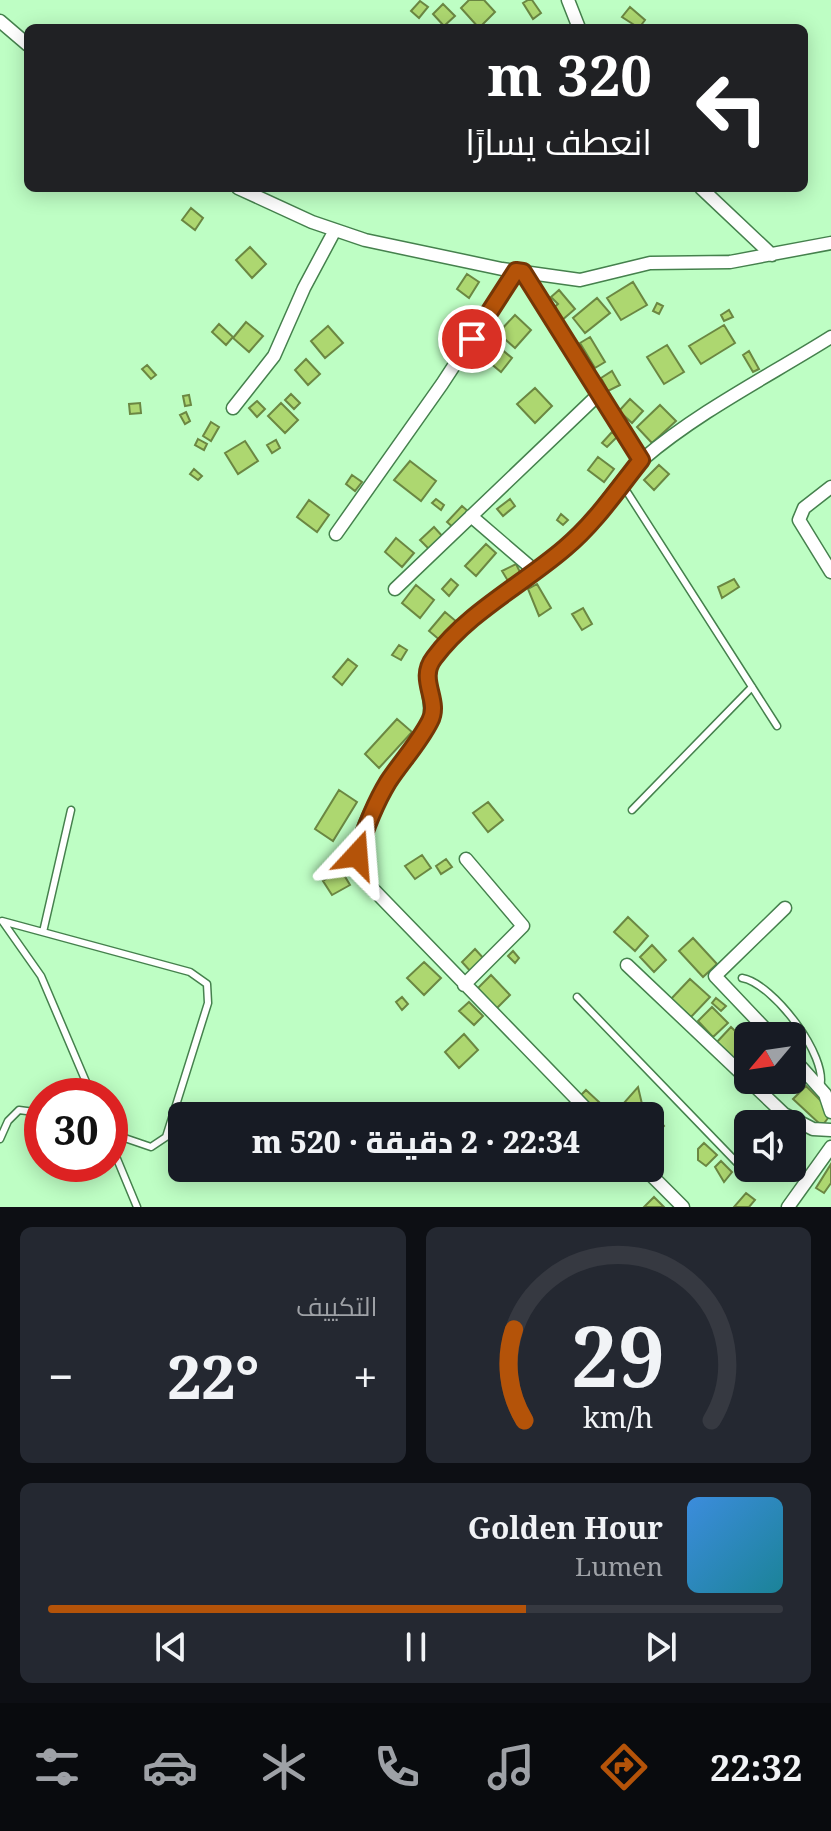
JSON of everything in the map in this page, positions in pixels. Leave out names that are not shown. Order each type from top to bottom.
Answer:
[{"type":"street","points":[[568,0],[577,24]]},
{"type":"street","points":[[0,21],[24,42]]},
{"type":"street","points":[[247,192],[335,230],[416,253],[520,272],[592,279],[650,263],[730,262],[831,243]]},
{"type":"street","points":[[705,192],[772,255]]},
{"type":"street","points":[[233,408],[274,356],[304,288],[335,230]]},
{"type":"street","points":[[520,272],[641,460]]},
{"type":"street","points":[[336,534],[520,272]]},
{"type":"street","points":[[579,1102],[369,885],[357,855],[367,823],[388,783],[432,719],[433,706],[425,677],[428,667],[455,634],[588,527],[641,460],[831,337]]},
{"type":"street","points":[[395,589],[599,394]]},
{"type":"street","points":[[831,487],[804,508],[799,520],[831,572]]},
{"type":"street","points":[[471,516],[535,571]]},
{"type":"street","points":[[464,985],[523,926],[466,859]]},
{"type":"street","points":[[759,1022],[715,976],[785,908]]},
{"type":"street","points":[[627,965],[780,1110]]},
{"type":"street","points":[[806,1072],[820,1087],[831,1112]]},
{"type":"street","points":[[806,1125],[831,1130]]},
{"type":"street","points":[[788,1207],[831,1147]]},
{"type":"street","points":[[658,1182],[683,1207]]},
{"type":"lane","points":[[622,484],[777,726]]},
{"type":"lane","points":[[632,810],[752,687]]},
{"type":"lane","points":[[43,932],[71,810]]},
{"type":"lane","points":[[1,921],[190,972],[207,984],[208,1003],[166,1137],[151,1147],[128,1139]]},
{"type":"lane","points":[[1,921],[41,976],[84,1078]]},
{"type":"lane","points":[[742,978],[765,991],[807,1036],[815,1051],[820,1087]]},
{"type":"lane","points":[[577,997],[734,1160]]},
{"type":"lane","points":[[0,1139],[8,1121],[19,1110],[24,1111]]},
{"type":"lane","points":[[127,1182],[137,1207]]},
{"type":"building","points":[[469,0],[484,0],[495,12],[483,24],[475,24],[461,8]]},
{"type":"building","points":[[532,0],[541,13],[533,19],[523,3]]},
{"type":"building","points":[[420,1],[428,7],[419,18],[411,11]]},
{"type":"building","points":[[443,4],[455,16],[442,24],[433,14]]},
{"type":"building","points":[[630,7],[645,20],[642,24],[633,24],[622,17]]},
{"type":"building","points":[[191,208],[203,218],[195,230],[182,220]]},
{"type":"building","points":[[250,247],[266,264],[252,278],[236,260]]},
{"type":"building","points":[[467,274],[479,282],[469,298],[457,289]]},
{"type":"building","points":[[633,282],[647,305],[621,320],[607,298]]},
{"type":"building","points":[[559,290],[575,309],[561,321],[551,310],[558,304],[551,297]]},
{"type":"building","points":[[597,298],[610,313],[585,333],[573,318]]},
{"type":"building","points":[[657,303],[663,306],[659,314],[653,311]]},
{"type":"building","points":[[729,310],[733,317],[724,321],[721,315]]},
{"type":"building","points":[[515,315],[531,330],[515,348],[498,333]]},
{"type":"building","points":[[246,322],[263,336],[249,352],[233,338]]},
{"type":"building","points":[[219,324],[233,337],[226,345],[212,332]]},
{"type":"building","points":[[724,325],[735,343],[701,364],[689,346]]},
{"type":"building","points":[[328,326],[343,343],[325,358],[311,341]]},
{"type":"building","points":[[590,337],[605,362],[595,368],[580,343]]},
{"type":"building","points":[[494,343],[512,358],[501,372],[483,357]]},
{"type":"building","points":[[667,345],[684,372],[664,384],[647,357]]},
{"type":"building","points":[[749,351],[759,369],[753,372],[743,355]]},
{"type":"building","points":[[306,359],[320,374],[308,385],[295,370]]},
{"type":"building","points":[[147,365],[156,375],[151,379],[142,369]]},
{"type":"building","points":[[612,371],[620,385],[608,391],[601,378]]},
{"type":"building","points":[[535,388],[552,406],[535,423],[517,404]]},
{"type":"building","points":[[291,394],[300,403],[294,409],[285,400]]},
{"type":"building","points":[[189,395],[191,405],[185,406],[183,396]]},
{"type":"building","points":[[630,399],[643,411],[632,423],[619,411]]},
{"type":"building","points":[[257,401],[265,409],[257,417],[249,408]]},
{"type":"building","points":[[140,403],[141,413],[130,414],[129,404]]},
{"type":"building","points":[[281,403],[298,420],[285,433],[268,416]]},
{"type":"building","points":[[660,405],[676,421],[652,443],[637,427]]},
{"type":"building","points":[[186,412],[190,421],[185,424],[180,415]]},
{"type":"building","points":[[211,422],[219,427],[211,441],[203,436]]},
{"type":"building","points":[[612,432],[617,437],[607,447],[602,443]]},
{"type":"building","points":[[198,439],[207,444],[204,450],[195,445]]},
{"type":"building","points":[[276,440],[280,448],[272,453],[267,445]]},
{"type":"building","points":[[245,441],[258,461],[238,474],[225,453]]},
{"type":"building","points":[[598,457],[614,469],[604,482],[588,470]]},
{"type":"building","points":[[410,461],[436,481],[421,501],[394,480]]},
{"type":"building","points":[[659,465],[669,474],[654,490],[644,480]]},
{"type":"building","points":[[194,469],[202,476],[198,480],[190,474]]},
{"type":"building","points":[[352,475],[362,482],[355,491],[346,484]]},
{"type":"building","points":[[436,499],[444,505],[441,510],[432,503]]},
{"type":"building","points":[[510,499],[515,506],[503,516],[497,509]]},
{"type":"building","points":[[309,500],[329,515],[317,532],[297,517]]},
{"type":"building","points":[[462,506],[470,513],[455,529],[447,522]]},
{"type":"building","points":[[561,514],[568,520],[563,525],[557,520]]},
{"type":"building","points":[[434,527],[444,538],[431,551],[420,540]]},
{"type":"building","points":[[396,538],[414,553],[402,567],[385,552]]},
{"type":"building","points":[[486,544],[496,553],[476,576],[465,566]]},
{"type":"building","points":[[516,564],[521,574],[508,581],[502,571]]},
{"type":"building","points":[[451,579],[458,585],[449,596],[442,589]]},
{"type":"building","points":[[734,579],[739,587],[722,598],[718,587]]},
{"type":"building","points":[[537,584],[551,608],[539,616],[528,589]]},
{"type":"building","points":[[416,585],[434,600],[420,618],[402,603]]},
{"type":"building","points":[[583,608],[592,624],[582,630],[572,614]]},
{"type":"building","points":[[445,612],[457,622],[441,641],[429,631]]},
{"type":"building","points":[[399,645],[407,650],[401,660],[392,655]]},
{"type":"building","points":[[348,659],[357,666],[342,685],[333,677]]},
{"type":"building","points":[[397,719],[412,732],[379,768],[365,754]]},
{"type":"building","points":[[339,790],[357,802],[333,841],[315,829]]},
{"type":"building","points":[[488,802],[503,820],[488,832],[473,813]]},
{"type":"building","points":[[422,855],[431,868],[415,879],[405,866]]},
{"type":"building","points":[[446,859],[452,867],[441,874],[436,866]]},
{"type":"building","points":[[341,870],[350,885],[332,895],[323,881]]},
{"type":"building","points":[[628,917],[648,936],[635,951],[614,932]]},
{"type":"building","points":[[693,938],[717,964],[703,977],[679,951]]},
{"type":"building","points":[[652,945],[666,960],[654,972],[640,957]]},
{"type":"building","points":[[475,949],[485,960],[472,973],[462,962]]},
{"type":"building","points":[[513,951],[519,958],[515,963],[508,956]]},
{"type":"building","points":[[424,962],[441,978],[424,995],[407,978]]},
{"type":"building","points":[[491,975],[510,995],[495,1010],[476,990]]},
{"type":"building","points":[[690,979],[710,997],[691,1017],[671,999]]},
{"type":"building","points":[[402,997],[408,1004],[402,1010],[396,1002]]},
{"type":"building","points":[[716,998],[726,1006],[721,1011],[712,1003]]},
{"type":"building","points":[[469,1002],[483,1016],[474,1025],[459,1011]]},
{"type":"building","points":[[712,1007],[728,1023],[713,1037],[698,1021]]},
{"type":"building","points":[[731,1027],[734,1030],[734,1060],[716,1043]]},
{"type":"building","points":[[464,1034],[478,1050],[459,1068],[445,1052]]},
{"type":"building","points":[[806,1086],[826,1106],[828,1118],[822,1126],[793,1099],[798,1094],[806,1094]]},
{"type":"building","points":[[638,1087],[642,1102],[625,1102]]},
{"type":"building","points":[[586,1090],[599,1102],[584,1102],[579,1097]]},
{"type":"building","points":[[704,1143],[717,1155],[706,1166],[698,1160],[698,1149]]},
{"type":"building","points":[[721,1161],[732,1172],[724,1182],[715,1167]]},
{"type":"building","points":[[831,1164],[831,1183],[824,1193],[816,1188]]},
{"type":"building","points":[[746,1193],[755,1200],[749,1207],[734,1207]]},
{"type":"building","points":[[654,1197],[664,1207],[644,1207]]},
{"type":"route","points":[[357,855],[367,823],[388,783],[432,719],[433,706],[425,677],[435,656],[477,615],[566,548],[588,527],[641,460],[523,272],[516,271],[472,339]]}]
